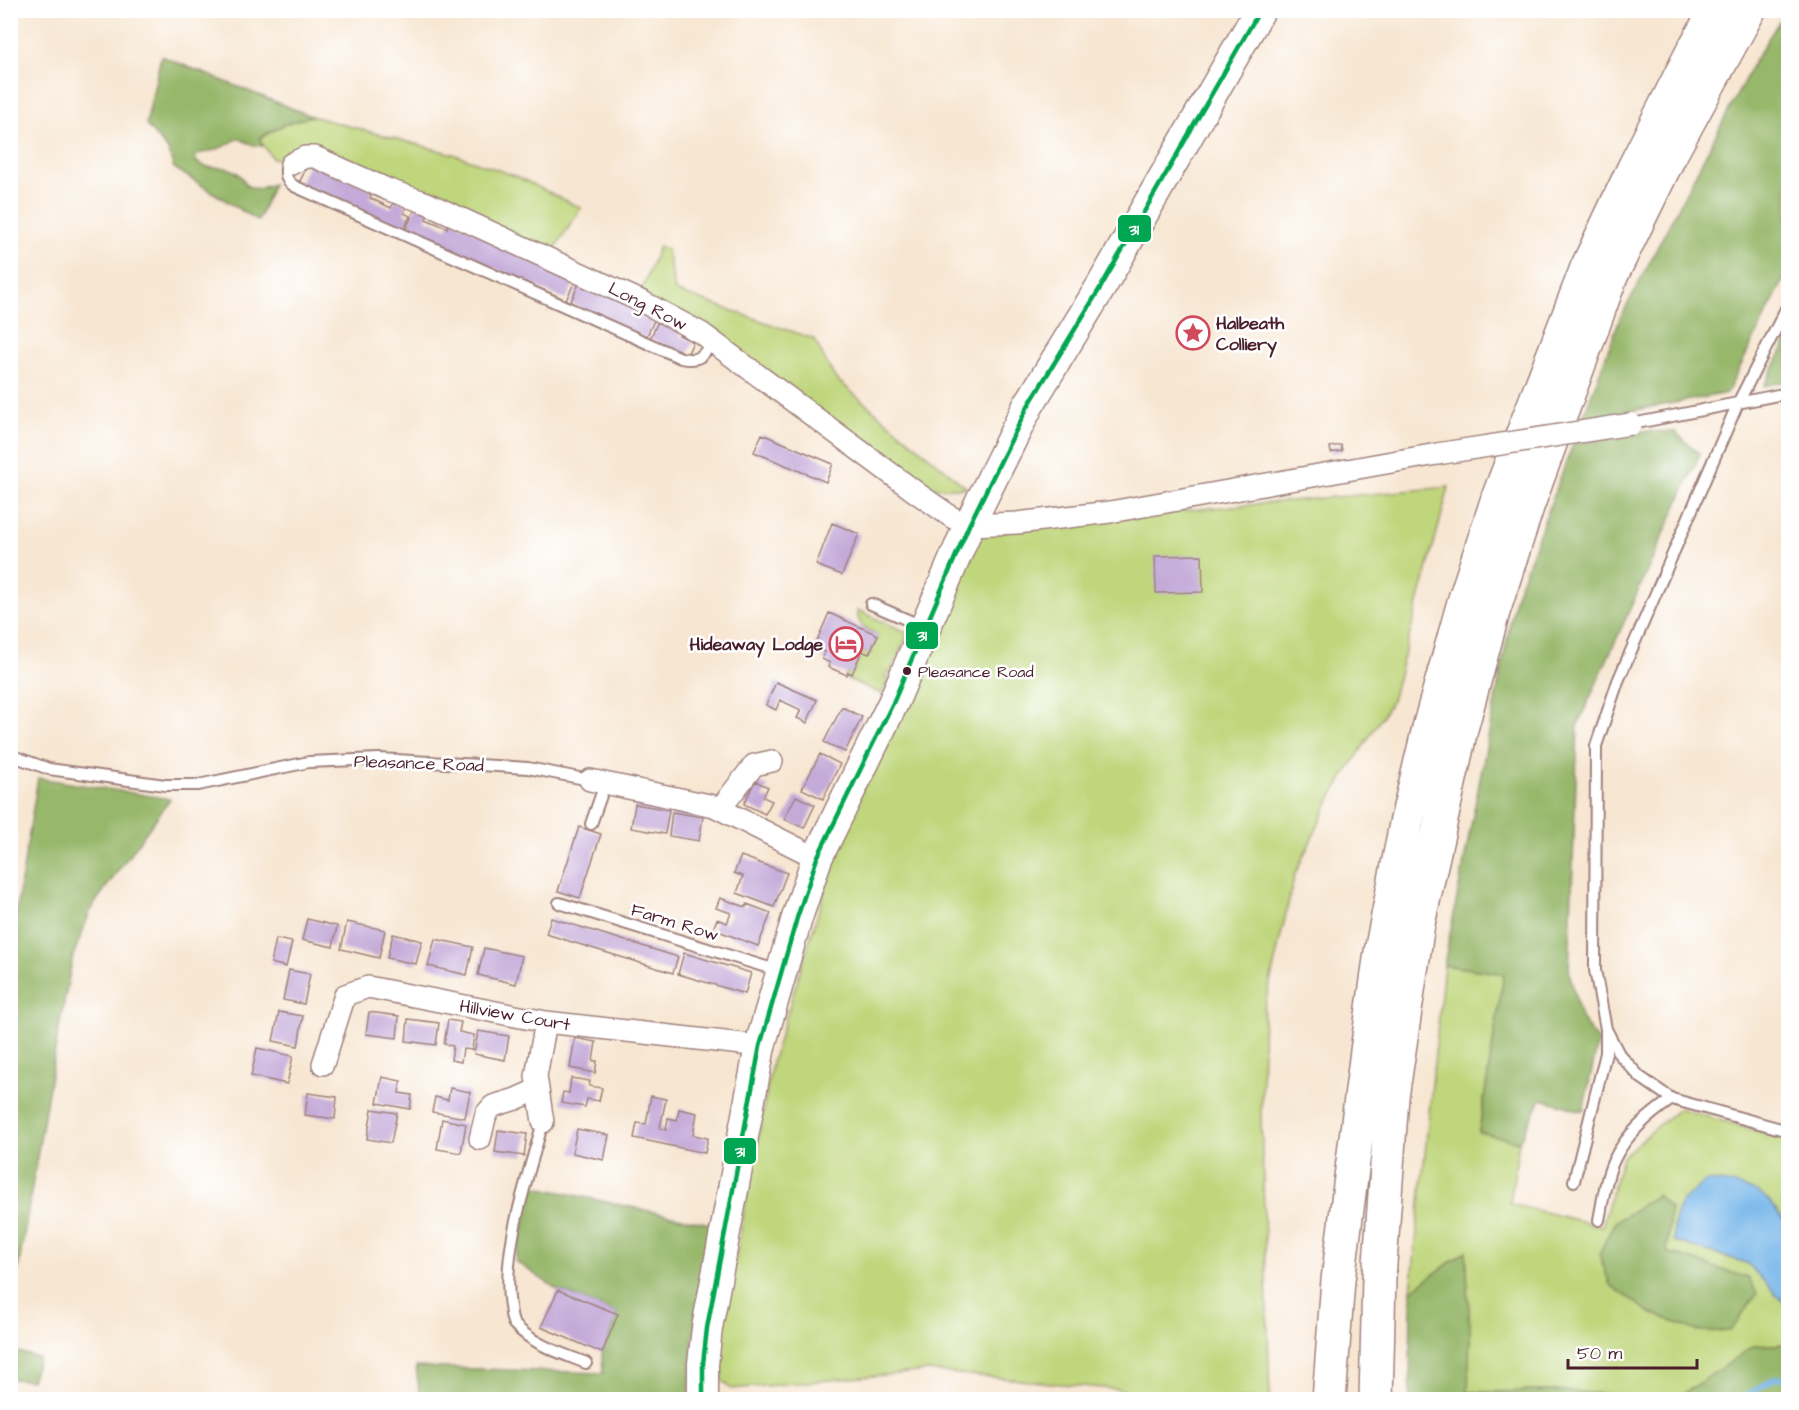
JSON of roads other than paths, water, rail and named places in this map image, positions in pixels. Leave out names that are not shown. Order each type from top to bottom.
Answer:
[{"type":"highway","points":[[1329,1400],[1338,1280],[1381,952],[1406,824],[1429,728],[1464,602],[1498,498],[1587,268],[1639,158],[1716,10]]},
{"type":"highway","points":[[1376,1400],[1379,1278],[1392,1097],[1418,924],[1461,729],[1493,612],[1528,504],[1611,276],[1670,155],[1749,10]]},
{"type":"highway","points":[[1343,1400],[1356,1138]]},
{"type":"highway","points":[[1379,1278],[1382,1400]]},
{"type":"street","points":[[703,1400],[703,1364],[707,1328],[760,1046],[817,858],[893,703],[927,628],[969,525],[1028,406],[1102,285],[1260,10]]},
{"type":"street","name":"Long Row","points":[[291,164],[305,157],[315,157],[389,190],[427,203],[645,303],[701,333],[917,494],[953,518],[969,525]]},
{"type":"street","points":[[969,525],[1017,523],[1110,512],[1437,454],[1634,424]]},
{"type":"street","points":[[720,809],[754,765],[772,761]]},
{"type":"street","name":"Pleasance Road","points":[[597,782],[714,806],[817,858]]},
{"type":"street","name":"Hillview Court","points":[[324,1064],[345,995],[368,987],[546,1022],[760,1046]]},
{"type":"street","points":[[543,1122],[536,1076],[546,1022]]},
{"type":"street","points":[[480,1139],[486,1114],[493,1106],[538,1089]]},
{"type":"lane","points":[[291,164],[286,169],[285,175],[294,186],[681,358],[692,360],[702,357],[713,342]]},
{"type":"lane","points":[[1574,1181],[1606,1053],[1606,1029],[1595,970],[1596,746],[1618,681],[1738,403],[1788,305]]},
{"type":"lane","points":[[1634,424],[1788,393]]},
{"type":"lane","points":[[871,604],[927,628]]},
{"type":"lane","name":"Pleasance Road","points":[[10,755],[49,769],[165,785],[198,785],[309,762],[379,759],[528,768],[597,782]]},
{"type":"lane","points":[[591,824],[597,782]]},
{"type":"lane","name":"Farm Row","points":[[559,903],[782,972]]},
{"type":"lane","points":[[1606,1029],[1619,1054],[1640,1077],[1672,1099],[1788,1131]]},
{"type":"lane","points":[[1599,1220],[1614,1160],[1646,1118],[1672,1099]]},
{"type":"lane","points":[[543,1122],[521,1204],[510,1258],[507,1286],[512,1322],[534,1342],[586,1363]]},
{"type":"water","points":[[1707,1181],[1731,1184],[1757,1192],[1764,1196],[1779,1215],[1788,1221],[1788,1307],[1747,1263],[1674,1241],[1675,1220],[1680,1205]]},
{"type":"waterway","points":[[1739,1400],[1775,1378],[1788,1378]]},
{"type":"place","name":"Halbeath Colliery","points":[[1193,333]]},
{"type":"place","name":"Hideaway Lodge","points":[[846,644]]},
{"type":"place","name":"Pleasance Road","points":[[907,671]]}]
